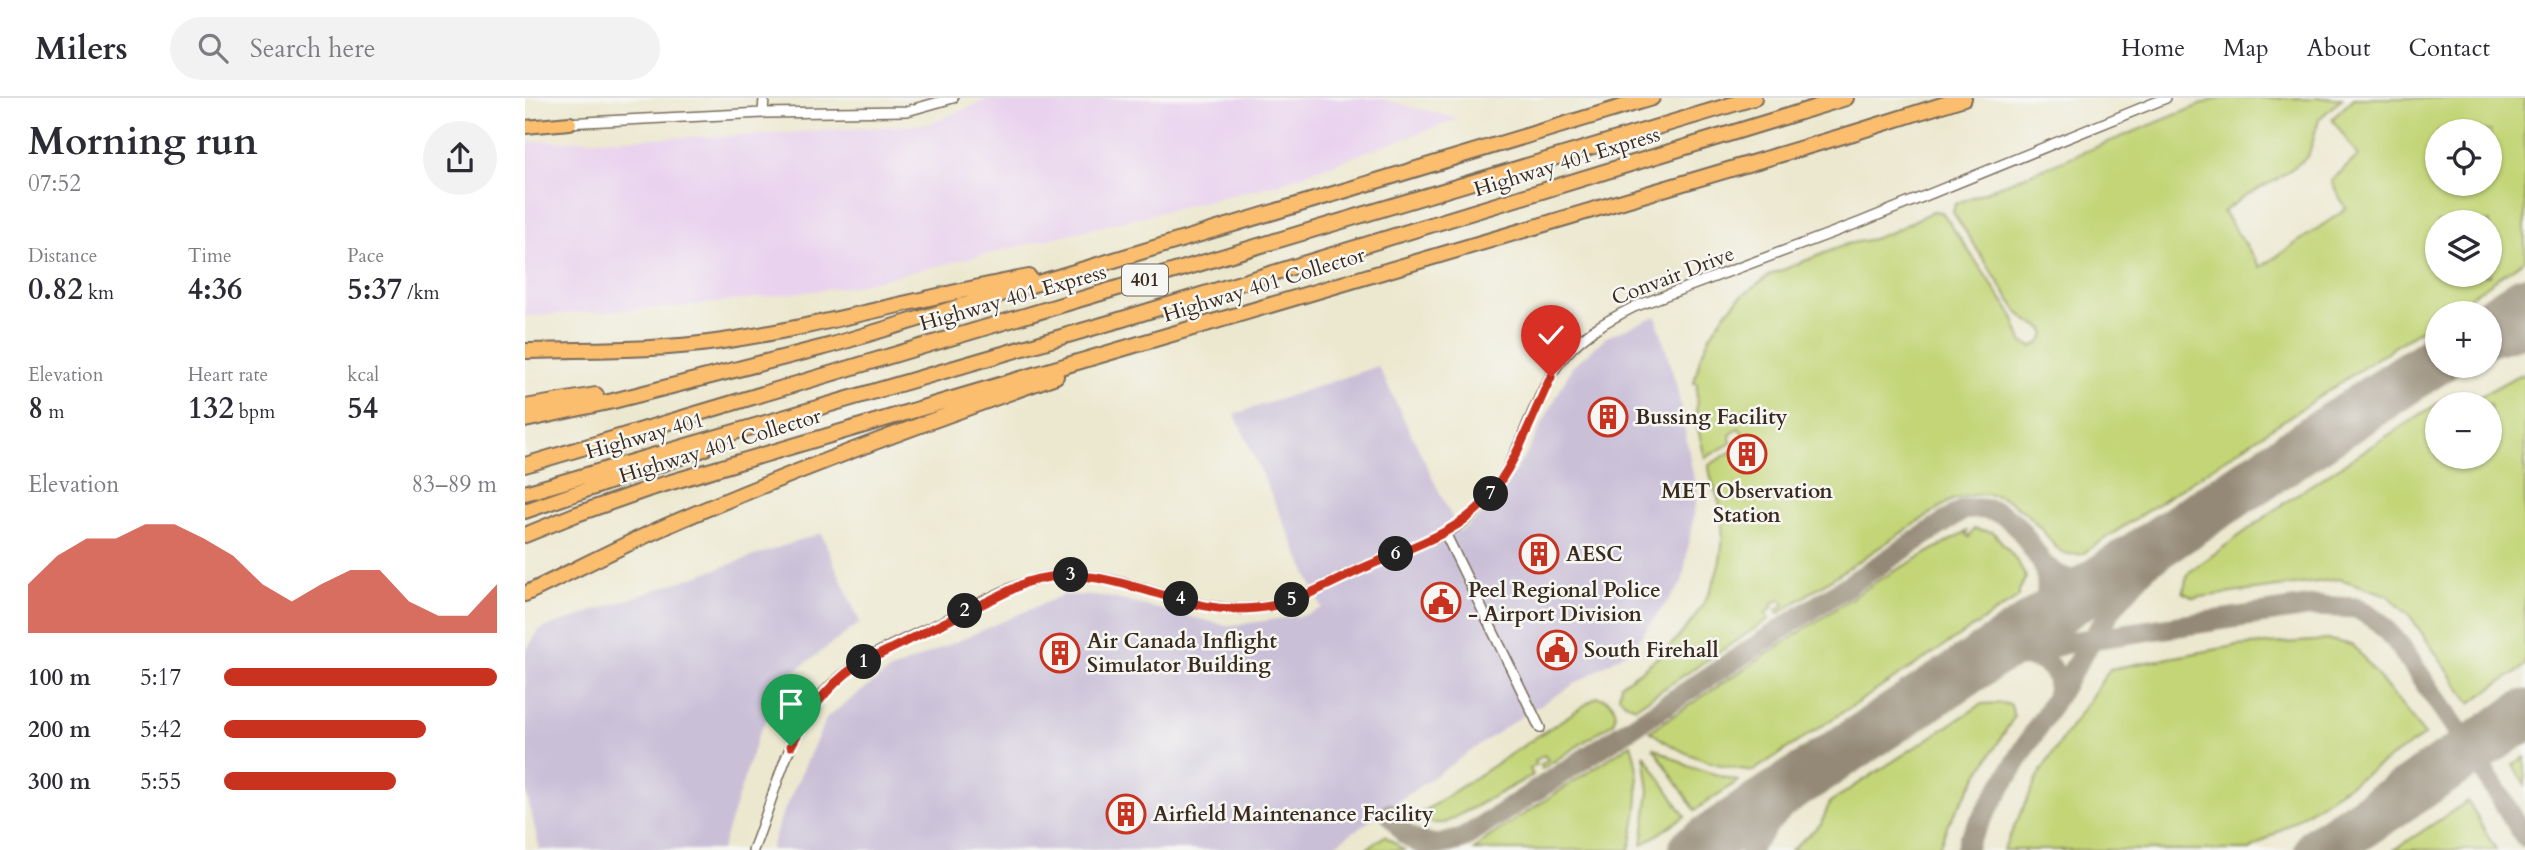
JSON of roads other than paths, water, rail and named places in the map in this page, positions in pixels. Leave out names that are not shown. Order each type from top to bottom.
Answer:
[{"type":"highway","name":"401","points":[[711,376],[832,345],[1652,98]]},
{"type":"highway","name":"Highway 401 Express","points":[[525,465],[1754,98]]},
{"type":"highway","name":"Highway 401 Express","points":[[777,420],[1116,321],[1846,98]]},
{"type":"highway","name":"Highway 401 Collector","points":[[577,514],[651,488],[1853,134],[1964,98]]},
{"type":"highway","points":[[525,351],[649,349],[736,339],[1099,264]]},
{"type":"highway","points":[[525,594],[655,532],[738,497],[1142,343]]},
{"type":"highway","points":[[525,407],[711,376]]},
{"type":"highway","points":[[525,420],[711,376]]},
{"type":"highway","points":[[525,511],[677,459],[777,420]]},
{"type":"highway","name":"Highway 401","points":[[525,493],[777,420]]},
{"type":"highway","points":[[525,528],[577,514]]},
{"type":"highway","points":[[525,535],[577,514]]},
{"type":"main road","points":[[525,125],[571,123]]},
{"type":"street","points":[[763,113],[764,98]]},
{"type":"street","points":[[571,123],[763,113],[907,111],[953,98]]},
{"type":"street","name":"Convair Drive","points":[[753,850],[803,720],[830,686],[856,666],[1016,586],[1056,576],[1095,576],[1216,608],[1265,607],[1300,597],[1445,533],[1485,502],[1509,468],[1557,366],[1573,346],[1602,323],[1634,307],[1849,226],[2166,98]]},
{"type":"street","points":[[1445,533],[1540,728]]},
{"type":"place","name":"Bussing Facility","points":[[1608,417]]},
{"type":"place","name":"MET Observation Station","points":[[1747,454]]},
{"type":"place","name":"AESC","points":[[1539,554]]},
{"type":"place","name":"Peel Regional Police - Airport Division","points":[[1441,602]]},
{"type":"place","name":"South Firehall","points":[[1557,650]]},
{"type":"place","name":"Air Canada Inflight Simulator Building","points":[[1060,653]]},
{"type":"place","name":"Airfield Maintenance Facility","points":[[1126,814]]}]
